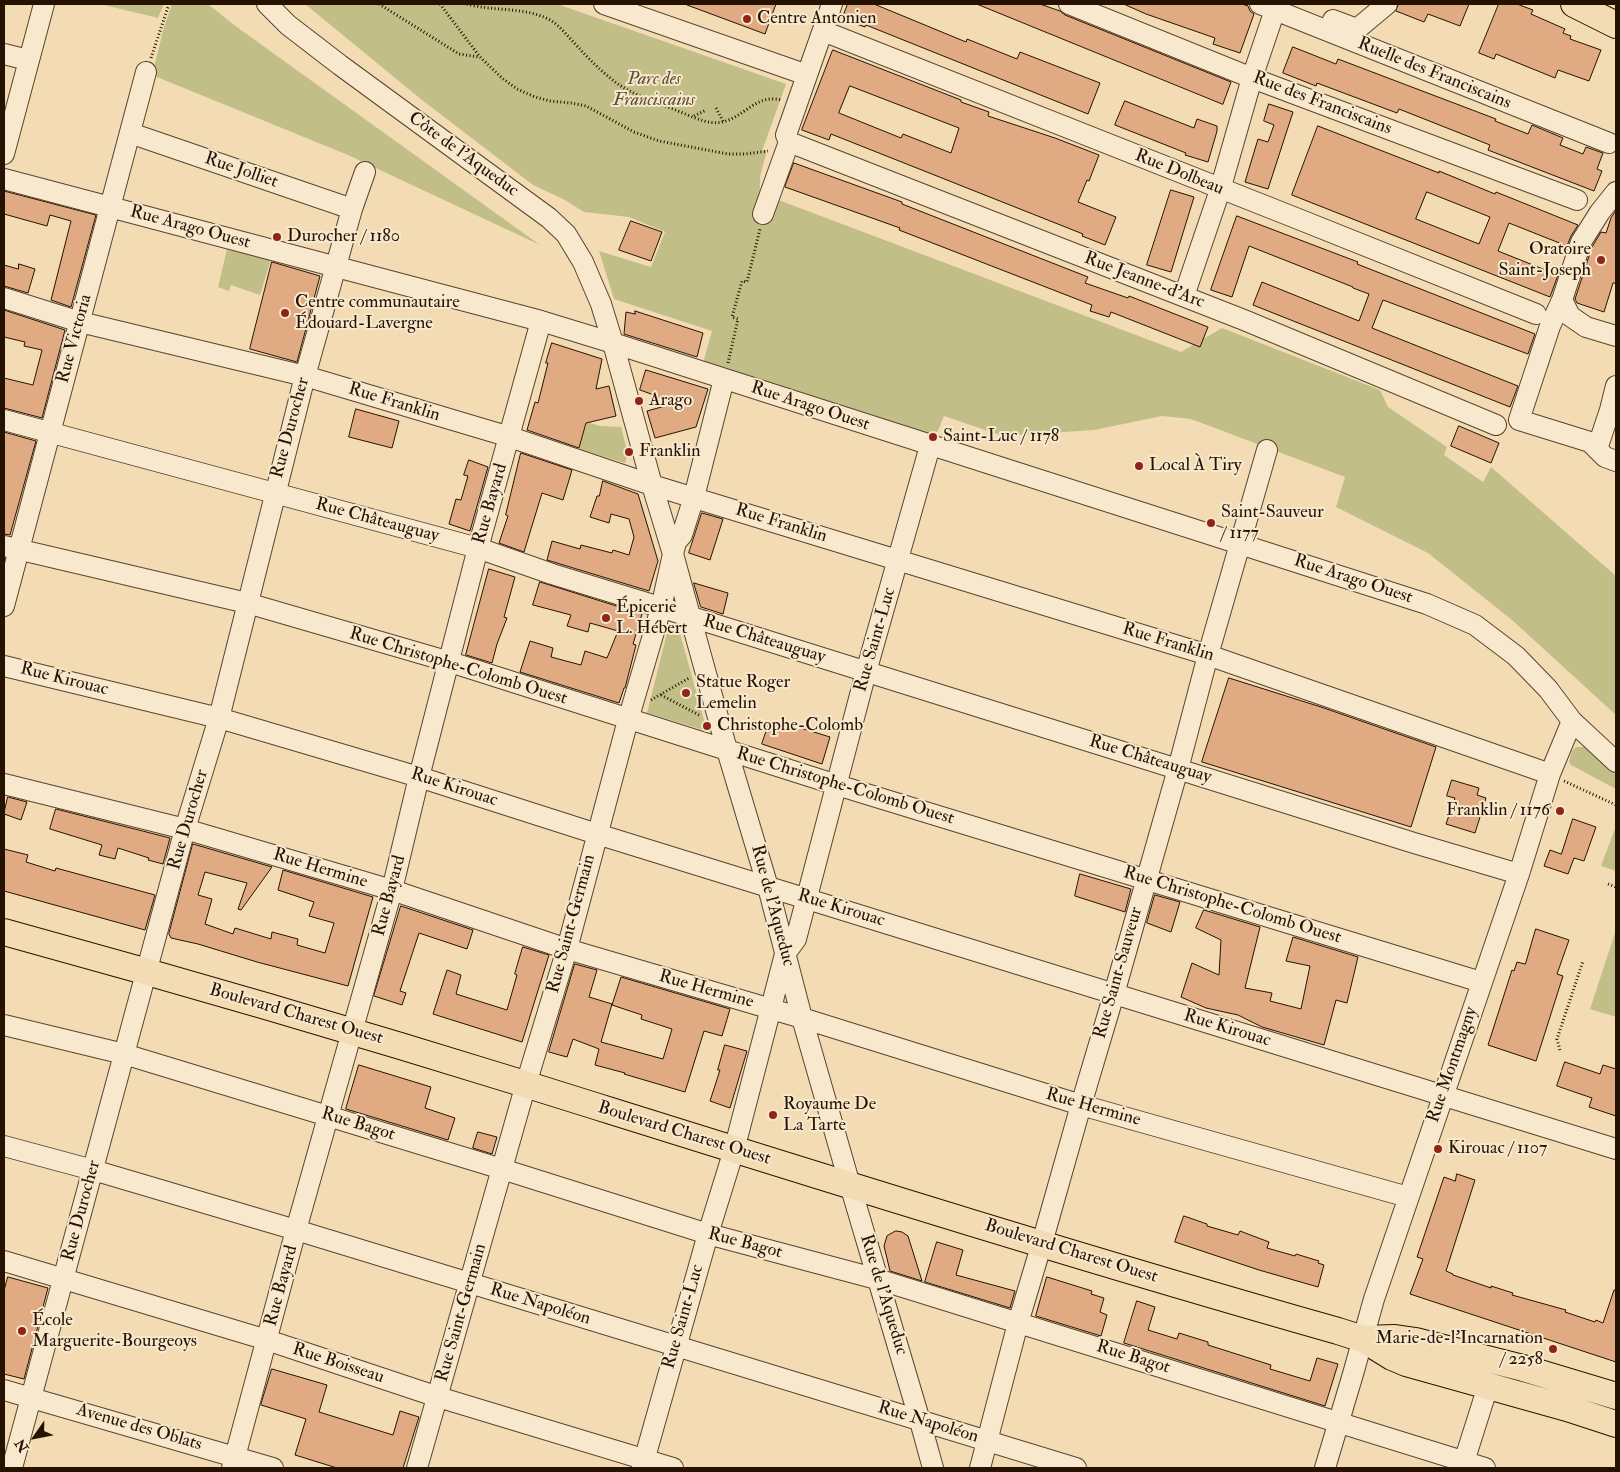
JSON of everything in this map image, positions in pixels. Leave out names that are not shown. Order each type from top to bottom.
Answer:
[{"type":"main road","points":[[1574,4],[1612,16]]},
{"type":"main road","name":"Boulevard Charest Ouest","points":[[4,932],[352,1031],[1184,1287],[1338,1331],[1363,1339],[1392,1357],[1406,1363],[1567,1408],[1616,1424]]},
{"type":"main road","name":"Boulevard Charest Ouest","points":[[1363,1339],[1395,1338],[1416,1341],[1523,1368],[1616,1396]]},
{"type":"street","points":[[4,154],[44,4]]},
{"type":"street","name":"Côte de l'Aqueduc","points":[[267,4],[288,25],[332,59],[549,218],[566,234],[583,262],[601,304],[613,342]]},
{"type":"street","points":[[604,4],[807,75]]},
{"type":"street","points":[[762,218],[786,148],[786,136],[832,4]]},
{"type":"street","name":"Rue des Franciscains","points":[[1069,4],[1252,78],[1577,200]]},
{"type":"street","points":[[1314,12],[1357,29],[1387,4]]},
{"type":"street","points":[[1184,296],[1220,190],[1271,6]]},
{"type":"street","name":"Ruelle des Franciscains","points":[[1271,6],[1609,142]]},
{"type":"street","name":"Rue Dolbeau","points":[[823,31],[1220,190],[1311,223],[1536,314]]},
{"type":"street","points":[[4,54],[28,60]]},
{"type":"street","name":"Rue Victoria","points":[[4,606],[11,548],[50,432],[146,72]]},
{"type":"street","name":"Rue Jolliet","points":[[130,133],[352,209]]},
{"type":"street","name":"Rue Jeanne-d'Arc","points":[[786,148],[1184,296],[1496,425]]},
{"type":"street","name":"Rue Durocher","points":[[12,1468],[185,829],[218,718],[305,376],[352,209],[365,172]]},
{"type":"street","name":"Rue Arago Ouest","points":[[4,179],[336,266],[725,374],[930,446],[1427,604],[1475,625],[1516,656],[1548,689],[1572,721],[1616,762]]},
{"type":"street","points":[[1616,192],[1600,212],[1581,242],[1562,300],[1550,326],[1519,420],[1590,442],[1605,457],[1616,461]]},
{"type":"street","name":"Rue Franklin","points":[[4,298],[80,322],[305,376],[510,437],[652,485],[1208,654],[1550,774]]},
{"type":"street","points":[[1562,300],[1570,316],[1586,327],[1616,336]]},
{"type":"street","name":"Rue Bayard","points":[[233,1462],[392,890],[478,548],[541,322]]},
{"type":"street","name":"Rue de l'Aqueduc","points":[[613,342],[727,750],[768,886],[802,1018],[933,1468]]},
{"type":"street","name":"Rue Saint-Germain","points":[[417,1468],[526,1084],[567,949],[628,720],[661,608],[676,542],[682,535],[694,497],[725,374]]},
{"type":"street","points":[[1597,449],[1613,411],[1616,386]]},
{"type":"street","name":"Rue Châteauguay","points":[[4,420],[478,548],[552,574],[1519,874]]},
{"type":"street","name":"Rue Saint-Luc","points":[[643,1464],[708,1234],[734,1150],[785,954],[796,939],[805,898],[866,672],[930,446]]},
{"type":"street","name":"Rue Saint-Sauveur","points":[[980,1468],[1018,1323],[1114,994],[1178,769],[1208,654],[1267,450]]},
{"type":"street","name":"Rue Christophe-Colomb Ouest","points":[[11,548],[247,603],[450,662],[837,785],[1481,982]]},
{"type":"street","name":"Rue Kirouac","points":[[4,666],[218,718],[419,777],[597,834],[1616,1149]]},
{"type":"street","name":"Rue Montmagny","points":[[1325,1468],[1374,1299],[1519,874],[1550,774],[1572,721]]},
{"type":"street","name":"Rue Hermine","points":[[4,784],[185,829],[392,890],[567,949],[802,1018],[1081,1105],[1408,1197]]},
{"type":"street","name":"Rue Bagot","points":[[4,1024],[124,1054],[708,1234],[878,1279],[1339,1422],[1463,1465],[1485,1468]]},
{"type":"street","name":"Rue Napoléon","points":[[4,1146],[93,1170],[296,1230],[1076,1468]]},
{"type":"street","name":"Rue Boisseau","points":[[4,1260],[267,1340],[643,1464],[673,1468]]},
{"type":"street","points":[[1463,1465],[1488,1386]]},
{"type":"street","name":"Avenue des Oblats","points":[[4,1390],[233,1462],[273,1468]]},
{"type":"path","points":[[146,72],[169,4]]},
{"type":"path","points":[[379,4],[460,54],[480,57]]},
{"type":"path","points":[[440,4],[480,57],[517,89],[535,97],[586,106],[634,132],[659,141],[728,154],[745,154],[786,148]]},
{"type":"path","points":[[467,4],[538,15],[552,22],[610,78],[628,92],[705,122],[724,123],[760,101],[770,98],[797,105]]},
{"type":"path","points":[[716,108],[724,123]]},
{"type":"path","points":[[693,117],[706,110]]},
{"type":"path","points":[[725,374],[738,319],[732,317],[742,281],[747,282],[762,218]]},
{"type":"path","points":[[646,703],[694,676]]},
{"type":"path","points":[[660,695],[706,719]]},
{"type":"path","points":[[1550,774],[1616,805]]},
{"type":"path","points":[[1608,884],[1616,887]]},
{"type":"path","points":[[1560,1050],[1556,1039],[1583,961]]},
{"type":"green space","points":[[100,4],[164,4],[158,18]]},
{"type":"green space","points":[[172,4],[208,4],[234,25],[540,245],[348,155],[152,75]]},
{"type":"green space","name":"Parc des Franciscains","points":[[305,4],[557,4],[786,84],[762,151],[767,150],[760,177],[760,193],[1181,352],[1222,328],[1380,390],[1388,407],[1447,447],[1444,455],[1483,482],[1491,467],[1616,576],[1616,715],[1512,620],[1428,553],[1336,507],[1345,477],[1191,419],[1162,416],[1094,430],[1003,436],[944,416],[934,440],[702,367],[712,331],[614,299],[599,251],[651,267],[665,232],[629,217],[584,212],[565,200],[533,185],[422,100]]},
{"type":"green space","points":[[227,249],[271,259],[260,295],[231,285],[229,291],[218,287]]},
{"type":"green space","points":[[587,422],[600,426],[621,427],[628,454],[625,463],[579,449]]},
{"type":"green space","points":[[678,626],[707,731],[647,713],[668,629]]},
{"type":"green space","points":[[1576,747],[1584,747],[1589,750],[1616,772],[1616,789],[1571,765],[1569,762],[1572,751]]},
{"type":"green space","points":[[1616,826],[1616,871],[1601,866]]},
{"type":"green space","points":[[1616,930],[1616,1017],[1590,1009]]},
{"type":"building","name":"Centre Antonien","points":[[687,4],[776,4],[765,34]]},
{"type":"building","points":[[848,4],[874,4],[966,42],[967,39],[1017,59],[1020,52],[1100,83],[1088,114],[866,25],[865,27],[842,19]]},
{"type":"building","points":[[977,4],[1040,4],[1231,82],[1223,104]]},
{"type":"building","points":[[1124,4],[1242,4],[1248,6],[1254,14],[1240,53],[1213,44],[1215,38],[1146,14]]},
{"type":"building","points":[[1399,4],[1469,4],[1460,26],[1428,14],[1424,22],[1396,11]]},
{"type":"building","points":[[1499,4],[1517,4],[1533,10],[1531,14],[1565,29],[1563,33],[1571,36],[1570,39],[1601,50],[1589,81],[1558,70],[1555,78],[1496,54],[1494,59],[1479,53]]},
{"type":"building","points":[[1293,47],[1336,64],[1338,59],[1496,119],[1495,121],[1528,134],[1532,125],[1563,138],[1560,145],[1583,154],[1586,147],[1603,153],[1597,169],[1602,171],[1594,191],[1488,150],[1490,145],[1399,109],[1397,113],[1317,83],[1316,86],[1283,73]]},
{"type":"building","points":[[833,50],[961,100],[961,102],[989,112],[988,116],[1099,155],[1078,202],[1116,217],[1105,245],[1082,236],[1083,234],[831,134],[829,140],[802,130]],"holes":[[[850,86],[959,128],[951,153],[903,134],[901,138],[839,113]]]},
{"type":"building","points":[[1125,101],[1194,128],[1197,119],[1217,126],[1208,162],[1185,155],[1186,153],[1115,125]]},
{"type":"building","points":[[1269,104],[1293,112],[1268,189],[1245,182],[1258,139],[1268,142],[1274,125],[1264,121]]},
{"type":"building","points":[[1318,126],[1495,194],[1496,192],[1578,225],[1567,246],[1509,223],[1498,251],[1558,275],[1550,297],[1292,195]],"holes":[[[1427,192],[1490,217],[1479,244],[1416,219]]]},
{"type":"building","points":[[794,163],[902,202],[902,204],[1088,277],[1085,283],[1128,298],[1129,296],[1208,327],[1200,347],[1111,312],[1109,317],[1090,311],[1092,305],[899,230],[900,228],[785,187]]},
{"type":"building","points":[[1171,190],[1194,197],[1171,272],[1147,265]]},
{"type":"building","points":[[4,191],[96,215],[71,307],[51,300],[71,221],[50,215],[47,226],[4,214]]},
{"type":"building","name":"Oratoire Saint-Joseph","points":[[1616,211],[1616,283],[1613,283],[1604,312],[1577,303],[1575,299],[1592,247],[1601,232],[1606,233],[1611,218]]},
{"type":"building","points":[[1237,216],[1358,262],[1357,264],[1535,334],[1528,354],[1383,300],[1372,328],[1518,386],[1510,407],[1253,305],[1262,282],[1359,321],[1369,294],[1249,246],[1232,297],[1211,290]]},
{"type":"building","points":[[631,221],[662,232],[651,261],[619,250]]},
{"type":"building","name":"Centre communautaire Édouard-Lavergne","points":[[272,262],[320,276],[297,362],[250,349]]},
{"type":"building","points":[[19,264],[35,269],[28,293],[4,286],[4,265],[18,269]]},
{"type":"building","points":[[4,310],[65,330],[42,418],[4,408],[4,378],[33,385],[42,350],[24,346],[25,342],[4,337]]},
{"type":"building","points":[[635,311],[703,333],[697,357],[624,334],[626,312],[635,314]]},
{"type":"building","points":[[552,343],[602,359],[596,389],[609,386],[616,416],[586,423],[579,448],[527,430],[535,402],[538,403]]},
{"type":"building","points":[[646,370],[708,389],[696,427],[655,438],[647,411],[676,403],[640,390]]},
{"type":"building","points":[[356,409],[399,421],[392,448],[349,437]]},
{"type":"building","points":[[1459,426],[1499,443],[1491,463],[1451,446]]},
{"type":"building","points":[[4,432],[36,441],[10,535],[4,534]]},
{"type":"building","points":[[521,453],[572,470],[563,500],[542,493],[524,552],[499,543],[508,516],[506,515]]},
{"type":"building","points":[[469,460],[488,467],[470,531],[449,524],[456,499],[461,500],[468,476],[464,475]]},
{"type":"building","points":[[603,481],[638,494],[658,561],[649,591],[547,560],[552,541],[580,549],[581,545],[612,553],[613,550],[629,555],[634,537],[629,519],[611,514],[609,523],[590,517]]},
{"type":"building","points":[[702,513],[723,519],[710,560],[689,553]]},
{"type":"building","points":[[489,569],[515,577],[504,617],[507,618],[492,663],[466,655]]},
{"type":"building","points":[[540,582],[642,614],[633,644],[636,645],[625,688],[619,703],[520,672],[530,641],[553,648],[551,657],[581,665],[585,651],[607,658],[618,631],[590,623],[588,632],[567,626],[571,615],[533,605]]},
{"type":"building","points":[[694,583],[728,593],[723,614],[701,607]]},
{"type":"building","points":[[1229,678],[1321,707],[1436,747],[1411,827],[1202,762]]},
{"type":"building","points":[[769,724],[790,730],[791,725],[830,737],[822,764],[762,744]]},
{"type":"building","points":[[1452,780],[1479,788],[1477,795],[1486,798],[1475,833],[1446,824],[1455,798],[1447,796]]},
{"type":"building","points":[[8,797],[27,802],[21,820],[4,814]]},
{"type":"building","points":[[56,809],[170,838],[163,864],[118,848],[115,859],[99,855],[102,845],[50,829]]},
{"type":"building","points":[[1573,819],[1596,827],[1584,861],[1574,858],[1568,874],[1544,866],[1550,850],[1561,854]]},
{"type":"building","points":[[193,844],[272,867],[241,910],[238,909],[247,883],[205,872],[198,895],[212,899],[205,924],[233,934],[235,928],[271,939],[272,932],[298,939],[297,945],[325,953],[334,923],[309,916],[314,902],[278,890],[283,870],[373,897],[348,986],[171,938],[169,934]]},
{"type":"building","points":[[4,849],[28,855],[26,862],[55,871],[56,868],[155,895],[145,930],[4,891]]},
{"type":"building","points":[[1080,874],[1131,889],[1125,912],[1075,896]]},
{"type":"building","points":[[1155,895],[1180,902],[1171,932],[1147,923]]},
{"type":"building","points":[[401,906],[473,930],[467,949],[419,933],[400,991],[406,993],[402,1005],[374,996]]},
{"type":"building","points":[[1204,910],[1260,927],[1245,988],[1272,993],[1270,1001],[1301,1009],[1310,966],[1286,961],[1293,937],[1358,957],[1347,1003],[1336,1000],[1324,1045],[1262,1027],[1238,1015],[1206,1008],[1181,997],[1192,963],[1219,975],[1221,940],[1196,928]]},
{"type":"building","points":[[1536,929],[1569,940],[1557,974],[1563,976],[1536,1061],[1488,1045],[1512,970],[1514,971],[1517,962],[1525,964]]},
{"type":"building","points":[[523,947],[549,955],[522,1042],[433,1014],[447,970],[461,975],[456,994],[507,1010]]},
{"type":"building","points":[[575,964],[597,970],[589,997],[612,1004],[601,1042],[663,1059],[672,1029],[641,1019],[642,1015],[612,1005],[621,977],[730,1009],[722,1036],[704,1031],[685,1092],[595,1065],[599,1049],[573,1039],[567,1057],[549,1052]]},
{"type":"building","points":[[725,1045],[747,1051],[730,1108],[710,1101],[720,1070],[718,1070]]},
{"type":"building","points":[[1565,1062],[1600,1074],[1603,1065],[1616,1069],[1616,1116],[1589,1107],[1592,1098],[1557,1086]]},
{"type":"building","points":[[359,1065],[431,1087],[425,1108],[455,1118],[448,1140],[346,1109]]},
{"type":"building","points":[[478,1132],[497,1137],[492,1154],[473,1148]]},
{"type":"building","points":[[1457,1174],[1475,1180],[1446,1271],[1491,1288],[1491,1286],[1513,1293],[1512,1295],[1566,1310],[1565,1312],[1603,1323],[1614,1290],[1616,1290],[1616,1362],[1410,1294],[1423,1259],[1417,1257],[1444,1177],[1455,1181]]},
{"type":"building","points":[[1184,1216],[1207,1224],[1207,1226],[1238,1235],[1240,1231],[1269,1242],[1267,1248],[1319,1261],[1318,1263],[1324,1265],[1318,1287],[1175,1242]]},
{"type":"building","points":[[896,1231],[908,1236],[922,1281],[890,1271],[884,1246],[887,1236]]},
{"type":"building","points":[[937,1242],[963,1250],[956,1275],[1015,1291],[1010,1308],[925,1282]]},
{"type":"building","name":"École Marguerite-Bourgeoys","points":[[8,1277],[48,1288],[24,1379],[4,1374],[4,1291]]},
{"type":"building","points":[[1047,1277],[1092,1291],[1091,1294],[1104,1298],[1100,1312],[1107,1315],[1101,1336],[1036,1316]]},
{"type":"building","points":[[1137,1301],[1155,1307],[1148,1330],[1177,1339],[1179,1333],[1208,1342],[1208,1345],[1271,1365],[1270,1369],[1310,1381],[1317,1358],[1338,1364],[1325,1406],[1124,1343]]},
{"type":"building","points":[[272,1369],[327,1385],[319,1412],[393,1435],[400,1411],[419,1417],[403,1468],[337,1468],[295,1455],[306,1419],[261,1405]]},
{"type":"place","name":"Centre Antonien","points":[[747,19]]},
{"type":"place","name":"Durocher / 1180","points":[[277,237]]},
{"type":"place","name":"Oratoire Saint-Joseph","points":[[1601,260]]},
{"type":"place","name":"Centre communautaire Édouard-Lavergne","points":[[285,313]]},
{"type":"place","name":"Arago","points":[[639,401]]},
{"type":"place","name":"Saint-Luc / 1178","points":[[933,437]]},
{"type":"place","name":"Franklin","points":[[629,452]]},
{"type":"place","name":"Local À Tiry","points":[[1139,466]]},
{"type":"place","name":"Saint-Sauveur / 1177","points":[[1211,523]]},
{"type":"place","name":"Épicerie L. Hébert","points":[[606,618]]},
{"type":"place","name":"Statue Roger Lemelin","points":[[686,693]]},
{"type":"place","name":"Christophe-Colomb","points":[[707,726]]},
{"type":"place","name":"Franklin / 1176","points":[[1560,811]]},
{"type":"place","name":"Royaume De La Tarte","points":[[773,1115]]},
{"type":"place","name":"Kirouac / 1107","points":[[1438,1149]]},
{"type":"place","name":"École Marguerite-Bourgeoys","points":[[22,1331]]},
{"type":"place","name":"Marie-de-l'Incarnation / 2258","points":[[1553,1349]]}]
